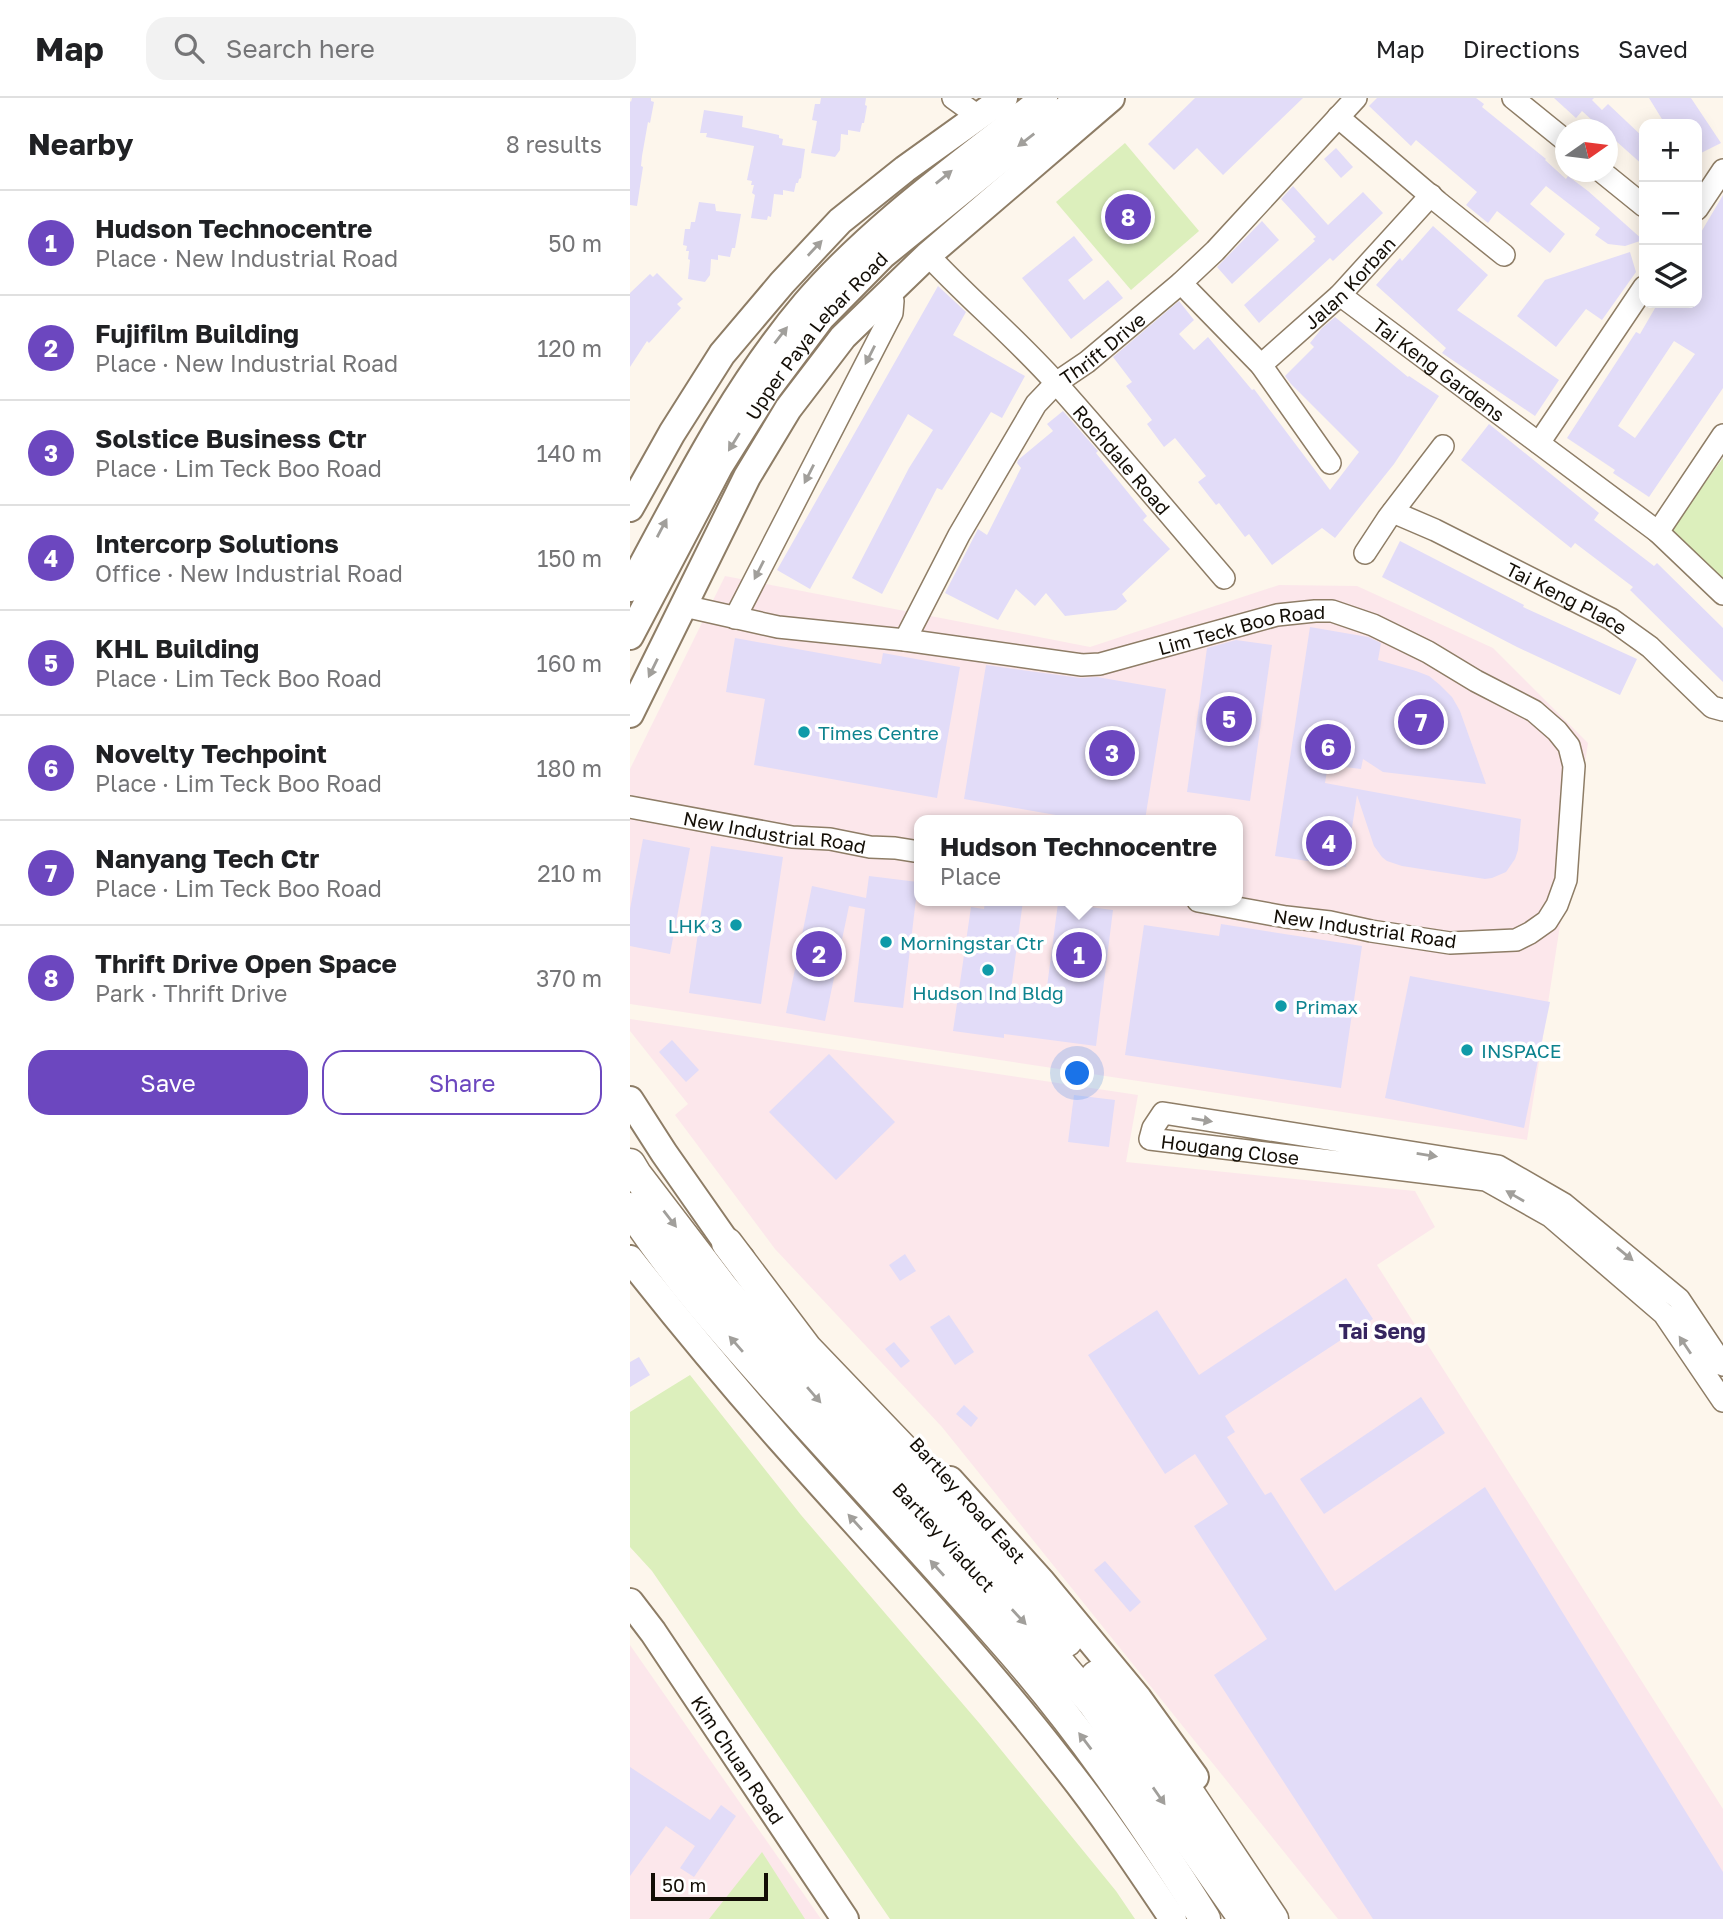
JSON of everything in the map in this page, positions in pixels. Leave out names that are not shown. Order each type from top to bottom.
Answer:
[{"type":"highway","name":"Bartley Viaduct","points":[[630,1164],[723,1288],[808,1388],[1039,1639],[1093,1703],[1244,1919]]},
{"type":"highway","name":"Bartley Viaduct","points":[[630,1208],[672,1267],[735,1344],[1004,1642],[1059,1708],[1135,1811],[1205,1919]]},
{"type":"highway","points":[[727,1243],[807,1349],[925,1472],[1082,1658],[1177,1776],[1273,1919]]},
{"type":"main road","points":[[630,508],[672,433],[722,354],[782,282],[840,221],[905,169],[1004,98]]},
{"type":"main road","name":"Upper Paya Lebar Road","points":[[630,588],[703,453],[751,374],[806,303],[869,237],[1044,98]]},
{"type":"main road","name":"Upper Paya Lebar Road","points":[[630,636],[720,465],[767,390],[821,318],[883,255],[1080,98]]},
{"type":"main road","name":"Upper Paya Lebar Road","points":[[630,714],[747,477],[788,410],[844,337],[928,255],[1111,98]]},
{"type":"main road","name":"Bartley Road East","points":[[630,1100],[727,1243],[815,1339],[907,1433],[1042,1582],[1138,1698],[1251,1860],[1283,1919]]},
{"type":"main road","points":[[630,1259],[778,1436],[968,1649],[1059,1758],[1122,1842],[1173,1919]]},
{"type":"main road","name":"Kim Chuan Road","points":[[630,1602],[653,1632],[845,1919]]},
{"type":"street","points":[[953,98],[978,116]]},
{"type":"street","name":"Thrift Drive","points":[[905,640],[959,535],[1031,410],[1056,383],[1101,351],[1215,251],[1356,98]]},
{"type":"street","points":[[1513,98],[1555,132]]},
{"type":"street","points":[[1338,117],[1504,255]]},
{"type":"street","points":[[1702,202],[1723,170]]},
{"type":"street","points":[[1614,182],[1639,202]]},
{"type":"street","name":"Jalan Korban","points":[[1261,365],[1340,295],[1431,195]]},
{"type":"street","name":"Rochdale Road","points":[[928,255],[959,288],[1014,338],[1056,383],[1224,578]]},
{"type":"street","points":[[1181,283],[1261,365],[1329,463]]},
{"type":"street","name":"Upper Paya Lebar Road","points":[[735,618],[892,313],[893,301],[890,292]]},
{"type":"street","points":[[1539,443],[1639,294]]},
{"type":"street","name":"Tai Keng Gardens","points":[[1340,295],[1658,532],[1723,594]]},
{"type":"street","points":[[1658,532],[1723,435]]},
{"type":"street","points":[[1365,553],[1443,446]]},
{"type":"street","name":"Tai Keng Place","points":[[1393,512],[1435,530],[1611,619],[1650,647],[1712,707],[1723,710]]},
{"type":"street","name":"Lim Teck Boo Road","points":[[684,606],[778,627],[905,640],[1082,666],[1100,664],[1286,613],[1332,611],[1373,625],[1534,711],[1557,731],[1569,746],[1574,766],[1566,880],[1557,905],[1547,921],[1530,933]]},
{"type":"street","name":"New Industrial Road","points":[[630,807],[792,837],[830,839],[914,851]]},
{"type":"street","name":"New Industrial Road","points":[[1226,906],[1451,943],[1516,940],[1530,933]]},
{"type":"street","name":"Hougang Close","points":[[1723,1365],[1679,1299],[1564,1204],[1498,1166],[1163,1114],[1153,1128],[1150,1139],[1486,1180],[1550,1216],[1664,1314],[1723,1401]]},
{"type":"shaded area","points":[[725,576],[1090,647],[1279,585],[1357,586],[1493,648],[1588,743],[1527,1140],[630,1004],[630,769]]},
{"type":"shaded area","points":[[630,1019],[1138,1095],[1126,1162],[1415,1191],[1435,1227],[1377,1265],[1723,1809],[1723,1919],[1338,1919],[942,1427],[775,1249],[675,1115],[688,1104],[630,1031]]},
{"type":"shaded area","points":[[630,1645],[821,1919],[630,1919]]},
{"type":"green space","points":[[1125,143],[1199,231],[1131,290],[1056,202]]},
{"type":"green space","points":[[1723,458],[1723,584],[1670,531]]},
{"type":"green space","points":[[690,1375],[801,1515],[980,1724],[1116,1891],[1135,1919],[890,1919],[652,1571],[630,1547],[630,1412]]},
{"type":"green space","points":[[762,1852],[805,1919],[709,1919]]},
{"type":"building","points":[[632,98],[651,98],[654,102],[642,156],[637,206],[630,205]]},
{"type":"building","points":[[821,98],[866,98],[864,123],[860,132],[848,130],[848,135],[841,134],[840,150],[835,157],[811,153],[817,121],[812,120],[815,104],[820,104]]},
{"type":"building","points":[[1195,98],[1303,98],[1223,175],[1197,148],[1174,170],[1148,144]]},
{"type":"building","points":[[1377,98],[1476,98],[1484,104],[1482,107],[1546,159],[1555,169],[1555,182],[1576,182],[1639,236],[1639,241],[1625,246],[1608,244],[1595,235],[1600,228],[1546,186],[1530,204],[1565,234],[1550,253],[1497,211],[1488,223],[1466,205],[1477,192],[1416,140],[1411,146],[1369,106]]},
{"type":"building","points":[[1554,98],[1594,98],[1592,100],[1602,110],[1608,104],[1639,133],[1639,162],[1618,143],[1618,119],[1591,119],[1582,111],[1576,118]]},
{"type":"building","points":[[1649,98],[1691,98],[1721,143],[1702,152],[1702,119],[1662,119]]},
{"type":"building","points":[[704,110],[743,116],[742,127],[779,135],[779,138],[783,139],[782,145],[805,149],[801,178],[796,183],[794,192],[783,190],[783,195],[774,194],[771,217],[768,216],[767,220],[751,218],[754,185],[747,180],[754,146],[706,137],[707,133],[700,133]]},
{"type":"building","points":[[1336,148],[1353,167],[1341,178],[1324,159]]},
{"type":"building","points":[[1293,186],[1328,225],[1363,192],[1383,213],[1333,261],[1330,258],[1259,323],[1244,305],[1315,241],[1313,239],[1316,237],[1281,199]]},
{"type":"building","points":[[1723,195],[1723,388],[1649,497],[1567,438],[1636,332],[1640,334],[1655,308],[1702,308],[1702,231]],"holes":[[[1674,341],[1695,354],[1635,438],[1618,426]]]},
{"type":"building","points":[[699,202],[715,204],[716,211],[741,214],[735,248],[732,248],[730,257],[718,255],[718,260],[711,259],[710,275],[705,282],[688,279],[689,251],[686,251],[687,246],[683,245],[685,229],[690,229],[691,222],[695,222]]},
{"type":"building","points":[[1262,221],[1279,240],[1232,284],[1217,267]]},
{"type":"building","points":[[1433,226],[1488,275],[1457,310],[1559,380],[1535,416],[1442,353],[1446,348],[1376,285]]},
{"type":"building","points":[[1074,236],[1093,260],[1068,280],[1084,300],[1108,280],[1123,298],[1071,339],[1022,278]]},
{"type":"building","points":[[1630,252],[1636,272],[1602,320],[1586,309],[1556,347],[1517,316],[1545,280]]},
{"type":"building","points":[[657,273],[683,299],[677,304],[681,308],[649,343],[647,341],[630,367],[630,293],[650,274],[653,277]]},
{"type":"building","points":[[938,286],[966,312],[953,335],[1025,376],[1002,418],[991,412],[942,490],[937,488],[882,594],[852,578],[909,468],[933,430],[908,414],[810,589],[777,570]]},
{"type":"building","points":[[1179,301],[1194,320],[1179,334],[1194,350],[1208,337],[1252,390],[1254,389],[1330,490],[1359,452],[1285,376],[1314,347],[1310,343],[1322,328],[1335,317],[1408,377],[1439,396],[1394,464],[1335,538],[1322,528],[1272,565],[1249,534],[1245,537],[1219,503],[1216,505],[1198,482],[1206,476],[1175,438],[1164,447],[1147,424],[1152,420],[1126,386],[1132,382],[1113,357]]},
{"type":"building","points":[[1063,411],[1098,451],[1096,453],[1147,516],[1143,520],[1170,549],[1122,594],[1127,601],[1116,610],[1065,616],[1046,593],[1035,606],[1016,589],[998,620],[945,593],[978,529],[987,535],[1021,468],[1018,460],[1053,431],[1047,424]]},
{"type":"building","points":[[1489,424],[1599,513],[1594,520],[1654,566],[1657,563],[1723,628],[1723,682],[1630,590],[1633,587],[1575,543],[1571,548],[1461,460]]},
{"type":"building","points":[[1400,541],[1524,605],[1523,607],[1637,659],[1620,695],[1517,647],[1382,577]]},
{"type":"building","points":[[1310,627],[1368,637],[1381,643],[1378,660],[1429,676],[1440,685],[1452,697],[1460,711],[1486,784],[1383,772],[1363,759],[1361,769],[1328,765],[1325,783],[1521,819],[1518,850],[1506,872],[1485,879],[1402,866],[1387,861],[1374,846],[1357,795],[1346,867],[1275,856]]},
{"type":"building","points":[[735,638],[881,664],[883,653],[960,667],[937,798],[754,765],[765,699],[726,692]]},
{"type":"building","points":[[1236,640],[1272,645],[1250,801],[1187,792],[1207,648]]},
{"type":"building","points":[[986,665],[1080,678],[1097,677],[1166,689],[1146,815],[1055,815],[964,799]]},
{"type":"building","points":[[643,839],[690,848],[670,954],[630,946],[630,909]]},
{"type":"building","name":"LHK 3","points":[[711,846],[783,857],[761,1004],[689,993]]},
{"type":"building","points":[[869,876],[914,882],[915,906],[903,1008],[854,1002],[865,909],[849,906],[825,1021],[786,1013],[812,886],[866,898]]},
{"type":"building","points":[[984,906],[1022,906],[1010,997],[1045,1002],[1058,906],[1113,910],[1096,1046],[1004,1034],[1004,1038],[953,1031],[971,907],[984,909]]},
{"type":"building","name":"Primax","points":[[1221,924],[1362,946],[1341,1088],[1125,1055],[1144,925],[1219,936]]},
{"type":"building","name":"INSPACE","points":[[1410,976],[1550,1002],[1524,1128],[1385,1098]]},
{"type":"building","points":[[672,1040],[699,1070],[686,1082],[659,1052]]},
{"type":"building","points":[[829,1054],[895,1122],[836,1180],[769,1112]]},
{"type":"building","points":[[1074,1095],[1115,1100],[1109,1147],[1068,1142]]},
{"type":"building","points":[[905,1254],[916,1271],[900,1281],[889,1265]]},
{"type":"building","points":[[1346,1278],[1373,1319],[1225,1416],[1235,1432],[1227,1437],[1265,1495],[1271,1492],[1335,1591],[1485,1487],[1723,1872],[1723,1919],[1373,1919],[1214,1675],[1267,1639],[1194,1526],[1228,1504],[1195,1454],[1165,1474],[1088,1355],[1157,1310],[1199,1375]]},
{"type":"building","points":[[949,1315],[974,1352],[955,1365],[930,1327]]},
{"type":"building","points":[[894,1342],[910,1361],[901,1368],[885,1349]]},
{"type":"building","points":[[639,1357],[650,1375],[630,1387],[630,1362]]},
{"type":"building","points":[[1421,1397],[1445,1433],[1324,1514],[1300,1479]]},
{"type":"building","points":[[964,1405],[978,1418],[971,1427],[956,1414]]},
{"type":"building","points":[[1105,1561],[1141,1602],[1130,1612],[1094,1570]]},
{"type":"building","points":[[630,1767],[710,1820],[721,1805],[736,1816],[694,1877],[680,1868],[695,1846],[666,1826],[630,1876]]},
{"type":"place","name":"Thrift Drive Open Space","points":[[1128,217]]},
{"type":"place","name":"KHL Building","points":[[1229,719]]},
{"type":"place","name":"Nanyang Tech Ctr","points":[[1421,722]]},
{"type":"place","name":"Times Centre","points":[[804,732]]},
{"type":"place","name":"Novelty Techpoint","points":[[1328,747]]},
{"type":"place","name":"Solstice Business Ctr","points":[[1112,753]]},
{"type":"place","name":"Intercorp Solutions","points":[[1329,843]]},
{"type":"place","name":"LHK 3","points":[[736,925]]},
{"type":"place","name":"Morningstar Ctr","points":[[886,942]]},
{"type":"place","name":"Fujifilm Building","points":[[819,954]]},
{"type":"place","name":"Hudson Technocentre","points":[[1079,955]]},
{"type":"place","name":"Hudson Ind Bldg","points":[[988,970]]},
{"type":"place","name":"Primax","points":[[1281,1006]]},
{"type":"place","name":"INSPACE","points":[[1467,1050]]},
{"type":"district","name":"Tai Seng","points":[[1382,1331]]}]
